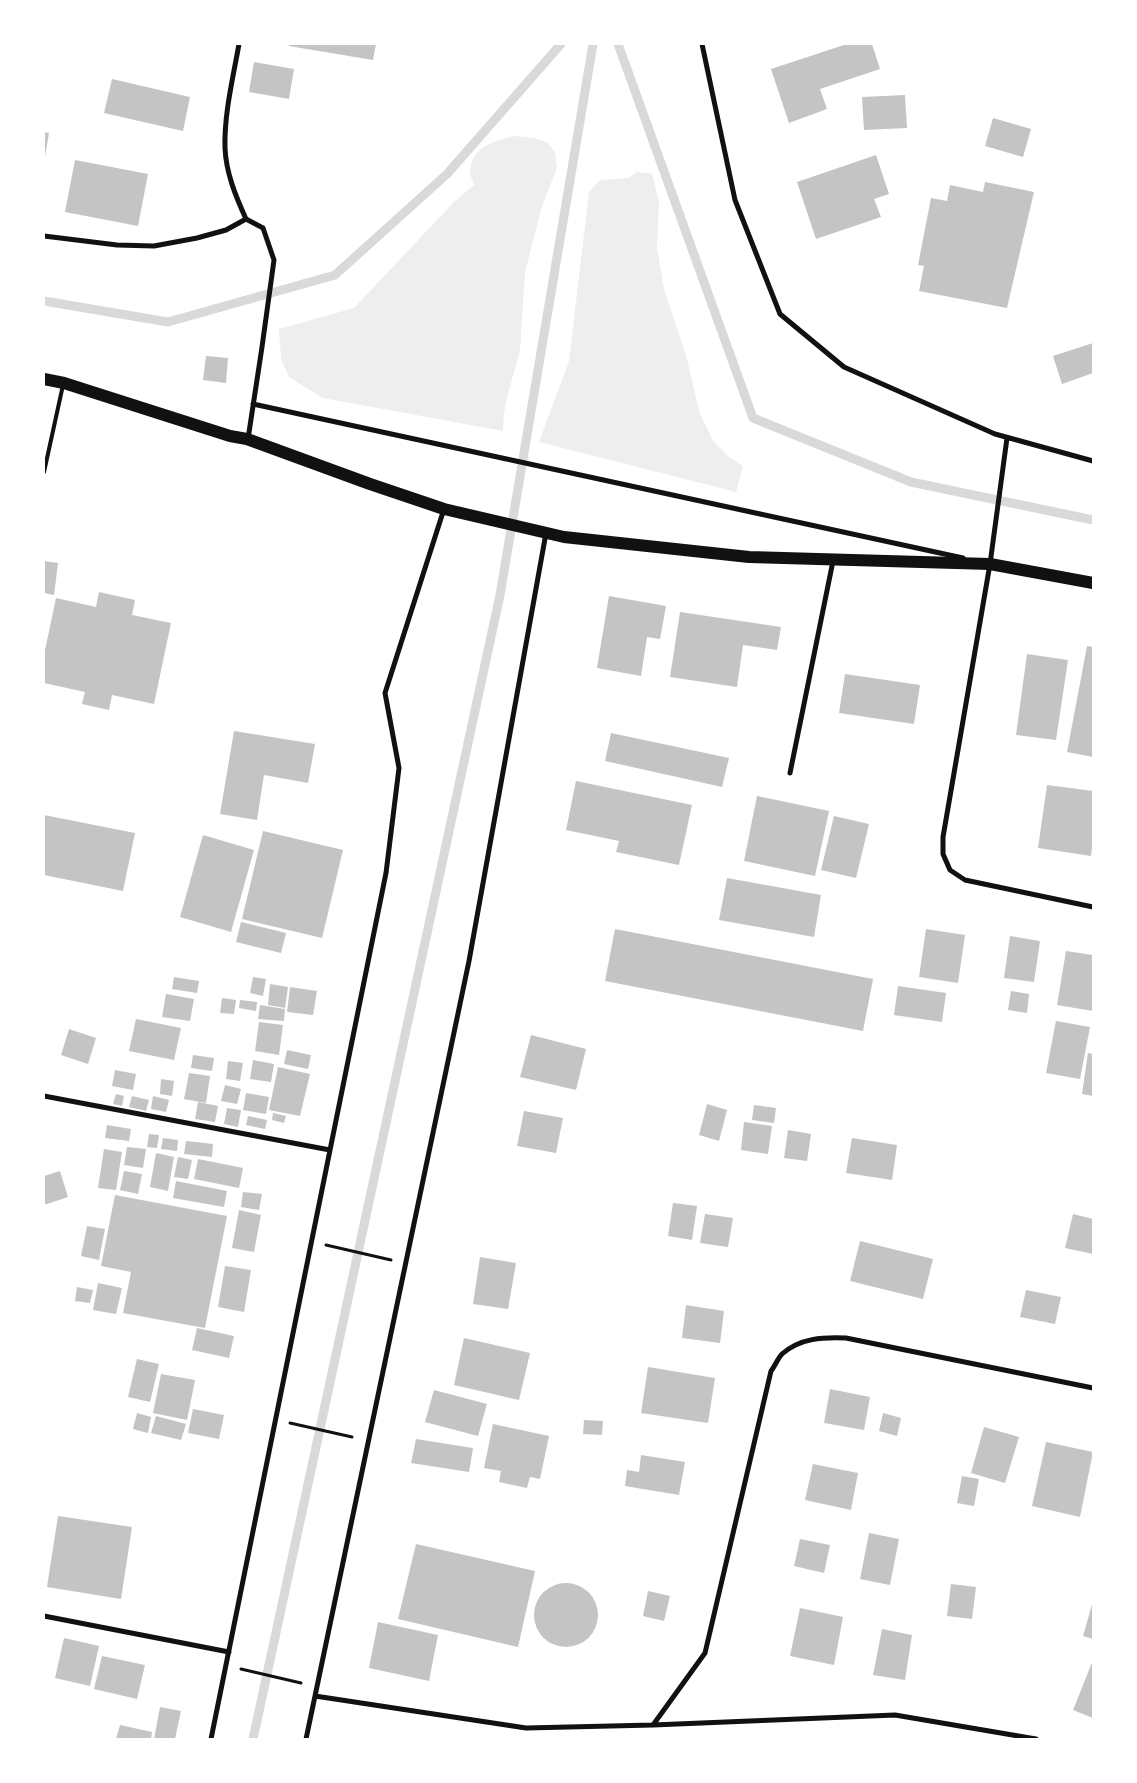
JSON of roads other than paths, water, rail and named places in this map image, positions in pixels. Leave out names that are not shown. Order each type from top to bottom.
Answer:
[{"type":"main road","points":[[44,379],[64,383],[230,436],[248,439],[444,509],[529,530],[564,536],[749,557],[990,564],[1093,583]]},
{"type":"street","points":[[239,44],[228,112],[225,149],[231,181],[246,219],[263,228],[274,260],[248,439]]},
{"type":"street","points":[[702,44],[735,200],[780,314],[844,367],[995,434],[1093,461]]},
{"type":"street","points":[[44,236],[154,246],[197,238],[226,230],[246,219]]},
{"type":"street","points":[[253,404],[990,564]]},
{"type":"street","points":[[1007,438],[990,564],[943,837],[943,854],[950,870],[964,880],[1093,907]]},
{"type":"street","points":[[211,1739],[386,873],[399,768],[386,693],[444,509]]},
{"type":"street","points":[[306,1739],[469,961],[546,532]]},
{"type":"street","points":[[790,773],[833,560]]},
{"type":"street","points":[[44,1096],[330,1150]]},
{"type":"street","points":[[653,1725],[705,1654],[772,1371],[781,1354],[806,1340],[824,1337],[846,1338],[1093,1388]]},
{"type":"street","points":[[44,1616],[229,1652]]},
{"type":"street","points":[[315,1696],[526,1728],[653,1725],[895,1714],[1036,1739]]},
{"type":"lane","points":[[44,472],[64,383]]},
{"type":"waterway","points":[[44,301],[168,322],[335,275],[447,174],[561,44]]},
{"type":"waterway","points":[[253,1739],[500,595],[593,44]]},
{"type":"waterway","points":[[618,44],[753,418],[911,482],[1093,520]]}]
